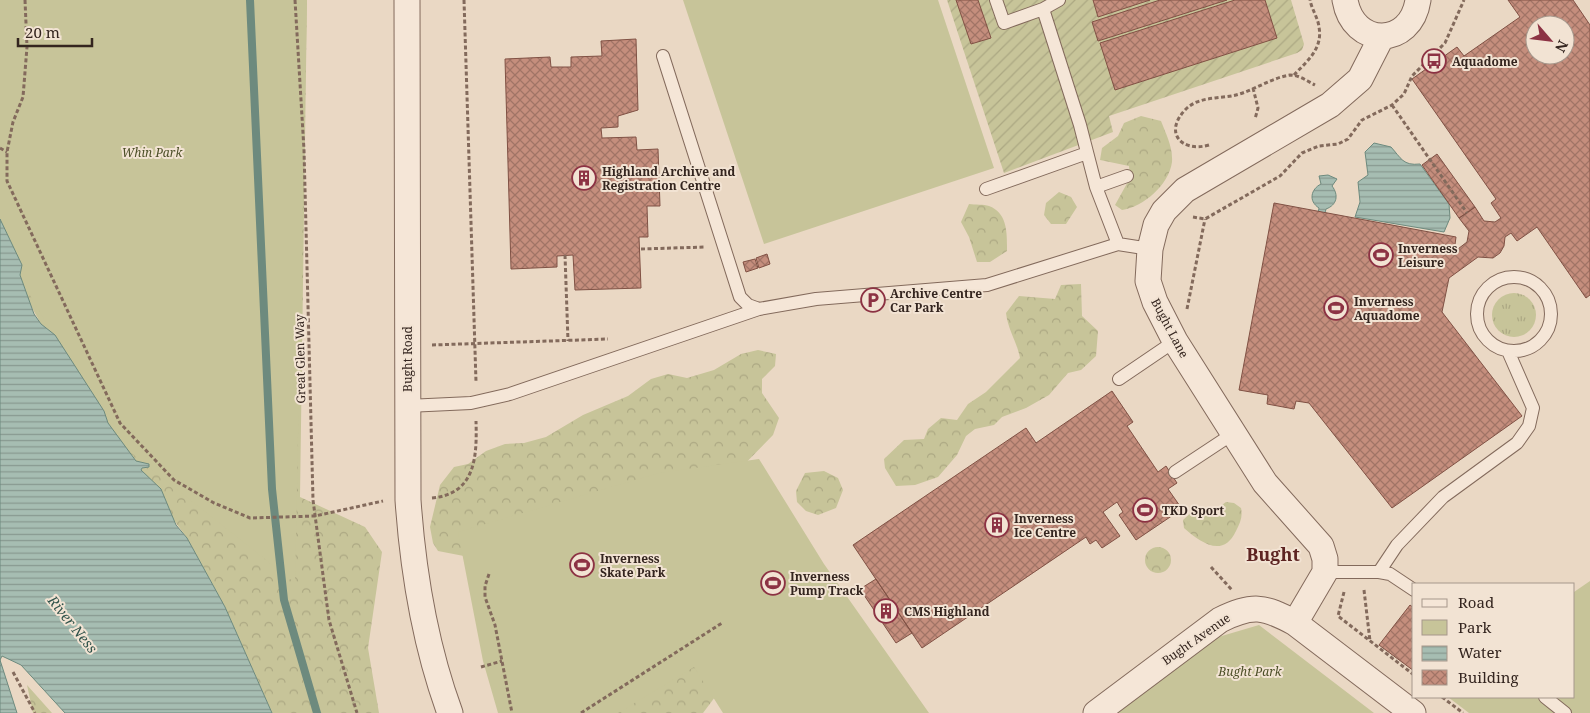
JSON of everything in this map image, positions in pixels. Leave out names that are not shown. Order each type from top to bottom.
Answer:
[{"type":"street","name":"Bught Road","points":[[407,0],[408,500],[411,545],[426,632],[450,713]]},
{"type":"street","points":[[1345,0],[1350,16],[1360,29],[1382,36],[1404,29],[1416,11],[1418,0]]},
{"type":"street","name":"Bught Lane","points":[[1336,572],[1325,559],[1321,546],[1266,483],[1175,341],[1155,302],[1148,281],[1150,249],[1156,225],[1164,211],[1185,190],[1330,105],[1347,93],[1360,79],[1382,36]]},
{"type":"street","points":[[1295,622],[1336,572]]},
{"type":"street","name":"Bught Avenue","points":[[1096,713],[1220,620],[1241,609],[1259,608],[1276,612],[1295,622],[1413,713]]},
{"type":"lane","points":[[996,0],[1004,23],[1043,9],[1059,0]]},
{"type":"lane","points":[[1043,9],[1088,153],[1096,187],[1118,244]]},
{"type":"lane","points":[[663,56],[740,297],[748,304],[759,309]]},
{"type":"lane","points":[[986,189],[1088,153]]},
{"type":"lane","points":[[1096,187],[1126,176]]},
{"type":"lane","points":[[407,406],[471,403],[510,394],[759,309],[816,299],[987,285],[1118,244],[1150,249]]},
{"type":"lane","points":[[1513,277],[1525,279],[1541,289],[1550,304],[1551,317],[1548,329],[1537,343],[1521,351],[1508,351],[1497,348],[1487,340],[1480,330],[1476,318],[1477,306],[1486,290],[1501,279],[1513,277]]},
{"type":"lane","points":[[1119,379],[1175,341]]},
{"type":"lane","points":[[1379,572],[1398,545],[1443,497],[1517,443],[1529,426],[1533,408],[1508,351]]},
{"type":"lane","points":[[1175,472],[1234,434]]},
{"type":"lane","points":[[1336,572],[1379,572],[1390,574],[1412,589]]},
{"type":"lane","points":[[1545,698],[1565,713]]},
{"type":"path","points":[[25,0],[27,47],[23,97],[13,122],[6,152],[7,182],[120,423],[174,480],[214,502],[250,518],[315,516],[383,501],[444,497],[466,481],[474,466],[476,412]]},
{"type":"path","name":"Great Glen Way","points":[[295,0],[304,150],[309,398],[315,516],[329,620],[357,713]]},
{"type":"path","points":[[464,0],[476,383]]},
{"type":"path","points":[[1294,76],[1313,56],[1318,44],[1319,26],[1310,0]]},
{"type":"path","points":[[1164,211],[1205,219],[1280,176],[1302,153],[1320,146],[1338,144],[1348,139],[1362,120],[1392,105],[1404,94],[1412,76],[1444,43],[1464,0]]},
{"type":"path","points":[[1218,142],[1202,147],[1188,147],[1179,141],[1175,134],[1176,122],[1191,104],[1207,99],[1235,95],[1272,80],[1294,76],[1320,88]]},
{"type":"path","points":[[1252,124],[1257,116],[1258,108],[1253,88]]},
{"type":"path","points":[[1392,105],[1467,212]]},
{"type":"path","points":[[0,148],[6,152]]},
{"type":"path","points":[[1186,316],[1187,299],[1205,219]]},
{"type":"path","points":[[641,249],[723,246]]},
{"type":"path","points":[[565,255],[568,341]]},
{"type":"path","points":[[1336,572],[1338,616],[1412,673]]},
{"type":"path","points":[[1360,572],[1369,617],[1370,641]]},
{"type":"path","points":[[489,574],[485,586],[486,597],[495,625],[512,713]]},
{"type":"path","points":[[581,713],[722,623]]},
{"type":"path","points":[[481,667],[502,661]]},
{"type":"path","points":[[13,672],[35,713]]},
{"type":"path","points":[[1443,698],[1464,713]]},
{"type":"green space","name":"Whin Park","points":[[0,0],[307,0],[295,583],[115,440],[0,244]]},
{"type":"green space","name":"Whin Park","points":[[15,0],[307,0],[300,497],[365,527],[382,552],[368,648],[379,713],[272,713],[225,607],[187,538],[115,440],[41,324],[0,250],[0,123]]},
{"type":"green space","points":[[683,0],[938,0],[994,168],[764,244]]},
{"type":"green space","points":[[947,0],[1291,0],[1304,44],[1302,50],[1297,53],[1109,116],[1113,132],[1004,173]]},
{"type":"green space","points":[[1141,116],[1161,121],[1170,146],[1172,162],[1166,179],[1154,194],[1130,208],[1122,210],[1115,205],[1130,178],[1129,166],[1100,160],[1102,148],[1118,136],[1124,123]]},
{"type":"green space","points":[[1059,192],[1071,197],[1077,207],[1066,224],[1051,224],[1044,215],[1046,203]]},
{"type":"green space","points":[[969,204],[989,206],[995,209],[1003,219],[1007,251],[990,262],[977,262],[969,237],[961,222]]},
{"type":"green space","points":[[1081,284],[1082,316],[1098,331],[1096,356],[1081,370],[1068,373],[1049,395],[1026,408],[1002,417],[994,425],[975,429],[966,436],[957,455],[938,477],[915,485],[896,486],[885,468],[884,459],[904,440],[924,439],[928,429],[941,418],[957,420],[968,404],[986,392],[1020,358],[1006,313],[1019,296],[1055,299],[1061,285]]},
{"type":"green space","points":[[1514,293],[1526,297],[1532,303],[1536,315],[1532,327],[1526,333],[1514,337],[1502,333],[1496,327],[1492,315],[1496,303],[1502,297]]},
{"type":"green space","points":[[758,350],[776,354],[775,366],[762,379],[762,393],[779,418],[773,435],[732,477],[469,557],[438,551],[433,543],[430,527],[440,485],[454,467],[468,464],[486,451],[505,444],[524,443],[546,437],[583,415],[628,396],[651,379],[668,374],[687,378],[714,370],[741,354]]},
{"type":"green space","points":[[759,459],[824,564],[929,713],[723,713],[694,667],[618,713],[498,713],[483,661],[458,532],[659,473]]},
{"type":"green space","points":[[824,471],[838,478],[843,490],[836,508],[818,515],[806,511],[797,502],[796,491],[805,473]]},
{"type":"green space","points":[[1226,502],[1234,503],[1241,508],[1242,514],[1236,531],[1225,544],[1211,545],[1197,538],[1184,528],[1183,520],[1195,509],[1211,513]]},
{"type":"green space","points":[[1158,547],[1167,551],[1171,560],[1167,569],[1158,573],[1149,569],[1145,560],[1149,551]]},
{"type":"green space","points":[[1590,581],[1590,713],[1469,713],[1449,698],[1575,698],[1575,591]]},
{"type":"green space","name":"Bught Park","points":[[1259,625],[1374,713],[1114,713],[1215,638]]},
{"type":"green space","points":[[683,652],[718,693],[703,713],[590,713]]},
{"type":"green space","points":[[27,685],[52,713],[33,713]]},
{"type":"water","points":[[1374,143],[1391,147],[1400,158],[1410,164],[1420,164],[1449,204],[1450,218],[1444,232],[1355,217],[1360,202],[1358,182],[1368,175],[1365,152]]},
{"type":"water","points":[[1328,175],[1337,179],[1332,186],[1336,193],[1336,199],[1333,205],[1326,209],[1323,220],[1317,219],[1319,208],[1313,202],[1312,195],[1321,184],[1319,176]]},
{"type":"water","name":"River Ness","points":[[0,219],[22,265],[20,275],[34,314],[41,324],[55,335],[104,411],[108,423],[136,461],[149,464],[149,467],[142,468],[141,470],[161,489],[176,525],[187,538],[225,607],[272,713],[65,713],[21,665],[2,656],[0,660]]},
{"type":"water","points":[[0,660],[17,713],[0,713]]},
{"type":"building","points":[[956,0],[978,0],[991,38],[971,44]]},
{"type":"building","points":[[1093,0],[1150,0],[1098,17]]},
{"type":"building","points":[[1160,0],[1227,0],[1098,41],[1092,22]]},
{"type":"building","points":[[1235,0],[1265,0],[1277,38],[1115,90],[1100,43]]},
{"type":"building","name":"Inverness Leisure","points":[[1508,0],[1573,0],[1590,25],[1590,295],[1586,298],[1537,227],[1517,241],[1511,233],[1505,237],[1504,246],[1500,253],[1493,258],[1478,257],[1449,278],[1442,312],[1522,416],[1392,508],[1309,403],[1296,401],[1294,409],[1267,404],[1268,395],[1239,390],[1274,203],[1456,237],[1454,252],[1467,242],[1469,231],[1459,218],[1475,207],[1484,221],[1495,222],[1501,218],[1491,203],[1496,199],[1412,79],[1457,47],[1464,56],[1520,17]]},
{"type":"building","name":"Highland Archive and Registration Centre","points":[[636,39],[638,110],[618,116],[618,127],[601,128],[602,138],[636,137],[637,150],[658,149],[660,206],[647,206],[648,237],[639,237],[641,288],[575,290],[573,255],[557,256],[557,267],[511,269],[505,59],[550,57],[551,67],[571,67],[571,57],[602,56],[601,41]]},
{"type":"building","points":[[1437,154],[1475,207],[1459,218],[1422,165]]},
{"type":"building","points":[[767,254],[770,264],[759,268],[756,258]]},
{"type":"building","points":[[755,259],[758,268],[746,272],[743,262]]},
{"type":"building","name":"Inverness Ice Centre","points":[[1112,391],[1133,422],[1127,426],[1158,472],[1166,466],[1177,483],[1168,489],[1182,509],[1136,540],[1119,515],[1123,512],[1117,502],[1103,512],[1120,536],[1102,548],[1096,540],[1090,544],[1086,537],[922,648],[853,545],[1026,428],[1036,443]]},
{"type":"building","name":"CMS Highland","points":[[876,579],[912,633],[896,643],[860,589]]},
{"type":"building","points":[[1410,605],[1412,606],[1412,670],[1379,645]]},
{"type":"waterway","points":[[250,0],[272,489],[284,600],[317,713]]},
{"type":"place","name":"Aquadome","points":[[1434,61]]},
{"type":"place","name":"Highland Archive and Registration Centre","points":[[584,178]]},
{"type":"place","name":"Inverness Leisure","points":[[1381,255]]},
{"type":"place","name":"Archive Centre Car Park","points":[[873,300]]},
{"type":"place","name":"Inverness Aquadome","points":[[1336,308]]},
{"type":"place","name":"TKD Sport","points":[[1145,510]]},
{"type":"place","name":"Inverness Ice Centre","points":[[997,525]]},
{"type":"place","name":"Inverness Skate Park","points":[[582,565]]},
{"type":"place","name":"Inverness Pump Track","points":[[773,583]]},
{"type":"place","name":"CMS Highland","points":[[886,611]]},
{"type":"district","name":"Bught","points":[[1273,554]]}]
